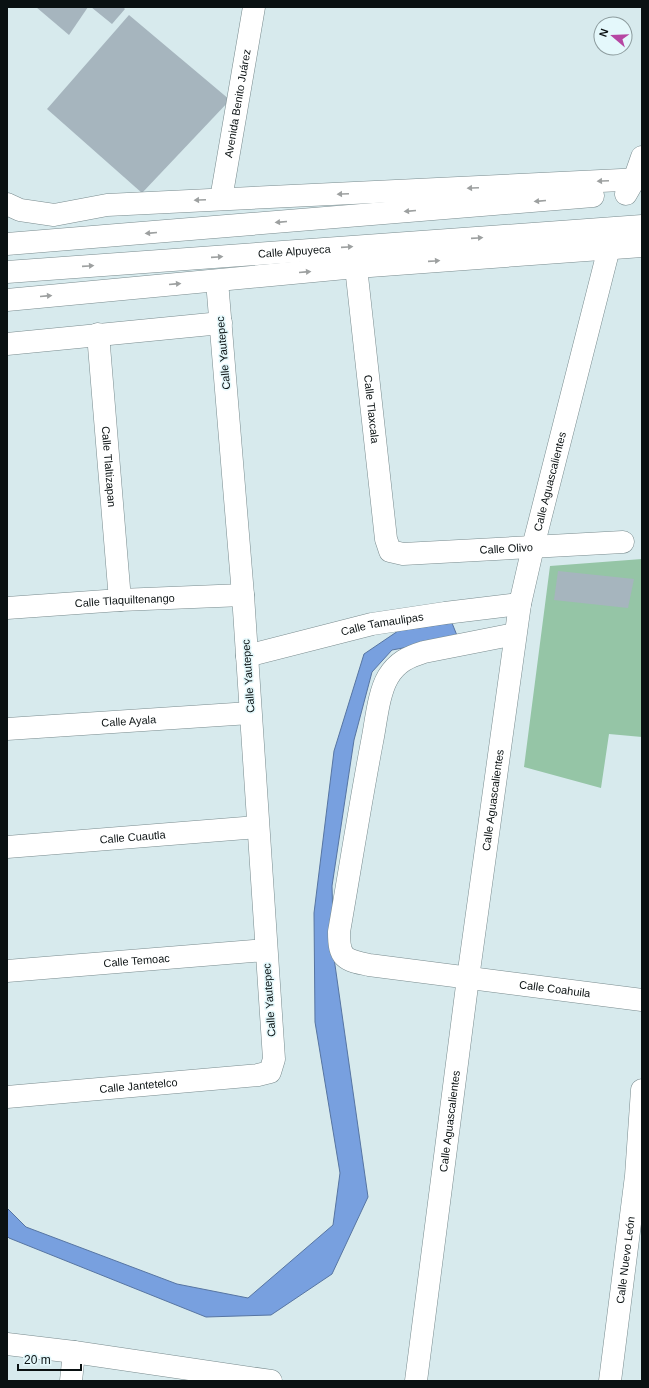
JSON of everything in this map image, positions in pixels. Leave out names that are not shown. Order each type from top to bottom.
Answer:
[{"type":"street","name":"Avenida Benito Juárez","points":[[220,199],[254,7]]},
{"type":"street","points":[[636,186],[642,157]]},
{"type":"street","points":[[7,204],[20,210],[54,215],[106,205],[220,199],[636,186]]},
{"type":"street","points":[[7,244],[578,197],[636,186]]},
{"type":"street","name":"Calle Alpuyeca","points":[[7,272],[642,226]]},
{"type":"street","name":"Calle Aguascalientes","points":[[416,1381],[468,978],[520,604],[533,547],[609,248],[616,228]]},
{"type":"street","points":[[7,300],[356,267],[642,246]]},
{"type":"street","name":"Calle Tlaxcala","points":[[356,267],[386,539],[390,551]]},
{"type":"street","name":"Calle Yautepec","points":[[217,281],[243,595],[274,1059],[270,1072]]},
{"type":"street","points":[[7,344],[221,323]]},
{"type":"street","name":"Calle Tlaltizapan","points":[[98,334],[120,600]]},
{"type":"street","name":"Calle Olivo","points":[[390,551],[403,554],[623,542]]},
{"type":"street","name":"Calle Tlaquiltenango","points":[[7,608],[120,600],[243,595]]},
{"type":"street","name":"Calle Tamaulipas","points":[[247,656],[372,624],[445,612],[520,604]]},
{"type":"street","name":"Calle Coahuila","points":[[515,634],[424,652],[411,656],[402,660],[387,679],[381,695],[361,798],[339,932],[341,954],[346,959],[353,962],[642,1000]]},
{"type":"street","name":"Calle Ayala","points":[[7,729],[250,714]]},
{"type":"street","name":"Calle Cuautla","points":[[7,847],[258,827]]},
{"type":"street","name":"Calle Temoac","points":[[7,971],[266,950]]},
{"type":"street","name":"Calle Jantetelco","points":[[7,1097],[258,1075],[270,1072]]},
{"type":"street","name":"Calle Nuevo León","points":[[610,1381],[636,1176],[642,1090]]},
{"type":"street","points":[[7,1344],[74,1352],[249,1380],[271,1381]]},
{"type":"street","points":[[71,1381],[74,1352]]},
{"type":"green space","points":[[642,559],[642,737],[609,734],[601,788],[524,767],[550,566]]},
{"type":"water","points":[[452,623],[458,638],[392,650],[372,672],[354,740],[332,886],[334,958],[368,1197],[332,1274],[271,1315],[206,1317],[9,1238],[7,1236],[7,1208],[26,1227],[177,1284],[248,1298],[333,1225],[340,1173],[315,1022],[314,913],[334,751],[364,654],[398,631]]},
{"type":"building","points":[[36,7],[88,7],[69,35]]},
{"type":"building","points":[[91,7],[123,7],[125,9],[112,24]]},
{"type":"building","points":[[129,15],[230,100],[142,193],[47,109]]},
{"type":"building","points":[[558,571],[634,579],[628,608],[554,600]]}]
